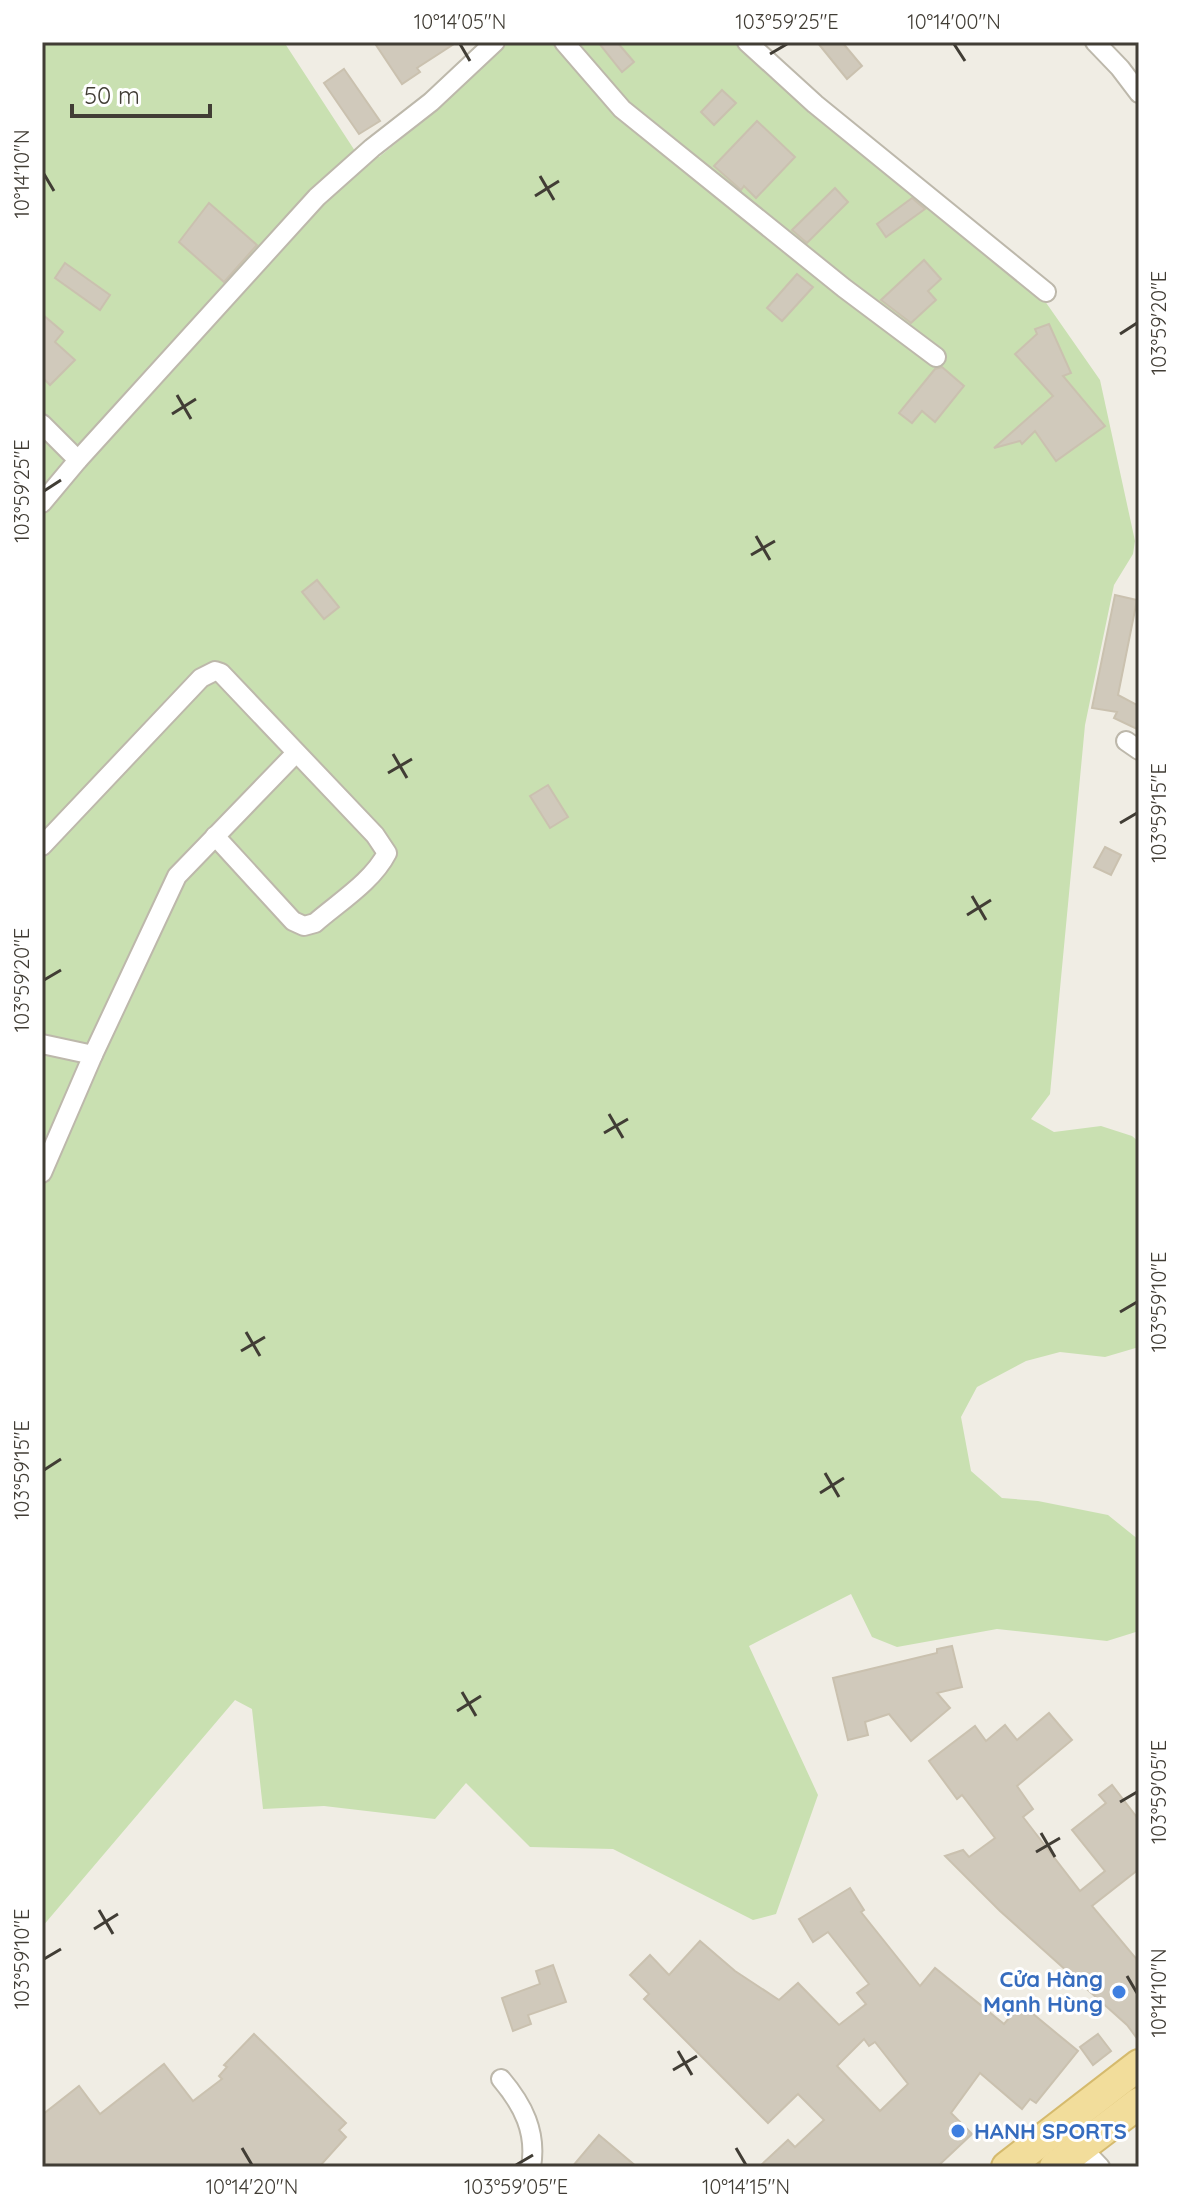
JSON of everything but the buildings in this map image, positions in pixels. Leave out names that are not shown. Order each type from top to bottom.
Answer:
[{"type":"main road","points":[[1007,2167],[1139,2065]]},
{"type":"main road","points":[[1055,2167],[1091,2157],[1139,2103]]},
{"type":"main road","points":[[1058,2128],[1091,2157]]},
{"type":"street","points":[[42,503],[317,197],[372,148],[431,102],[495,42]]},
{"type":"street","points":[[564,42],[622,109],[844,288],[936,357]]},
{"type":"street","points":[[747,42],[815,104],[1046,292]]},
{"type":"street","points":[[1095,42],[1139,93]]},
{"type":"street","points":[[42,424],[78,460]]},
{"type":"street","points":[[42,846],[209,672],[221,673],[386,848],[387,853],[382,864],[315,923],[304,926],[293,921],[215,836]]},
{"type":"street","points":[[44,1164],[177,876],[296,753]]},
{"type":"street","points":[[42,1044],[93,1055]]},
{"type":"street","points":[[501,2079],[518,2099],[530,2127],[534,2150],[531,2167]]},
{"type":"green space","points":[[42,42],[284,42],[355,151],[379,157],[439,108],[509,42],[740,42],[1040,294],[1100,380],[1135,541],[1133,554],[1114,585],[1085,725],[1050,1094],[1031,1119],[1054,1132],[1101,1126],[1132,1136],[1139,1142],[1139,1347],[1105,1357],[1060,1352],[1026,1361],[977,1387],[961,1417],[971,1471],[1002,1498],[1038,1501],[1108,1515],[1139,1540],[1139,1631],[1107,1641],[997,1629],[897,1647],[872,1637],[851,1594],[749,1646],[818,1795],[776,1914],[753,1920],[613,1849],[530,1847],[466,1783],[435,1819],[324,1806],[263,1809],[252,1709],[235,1700],[42,1927]]},
{"type":"place","name":"Cửa Hàng Mạnh Hùng","points":[[1119,1992]]},
{"type":"place","name":"HANH SPORTS","points":[[958,2131]]}]
